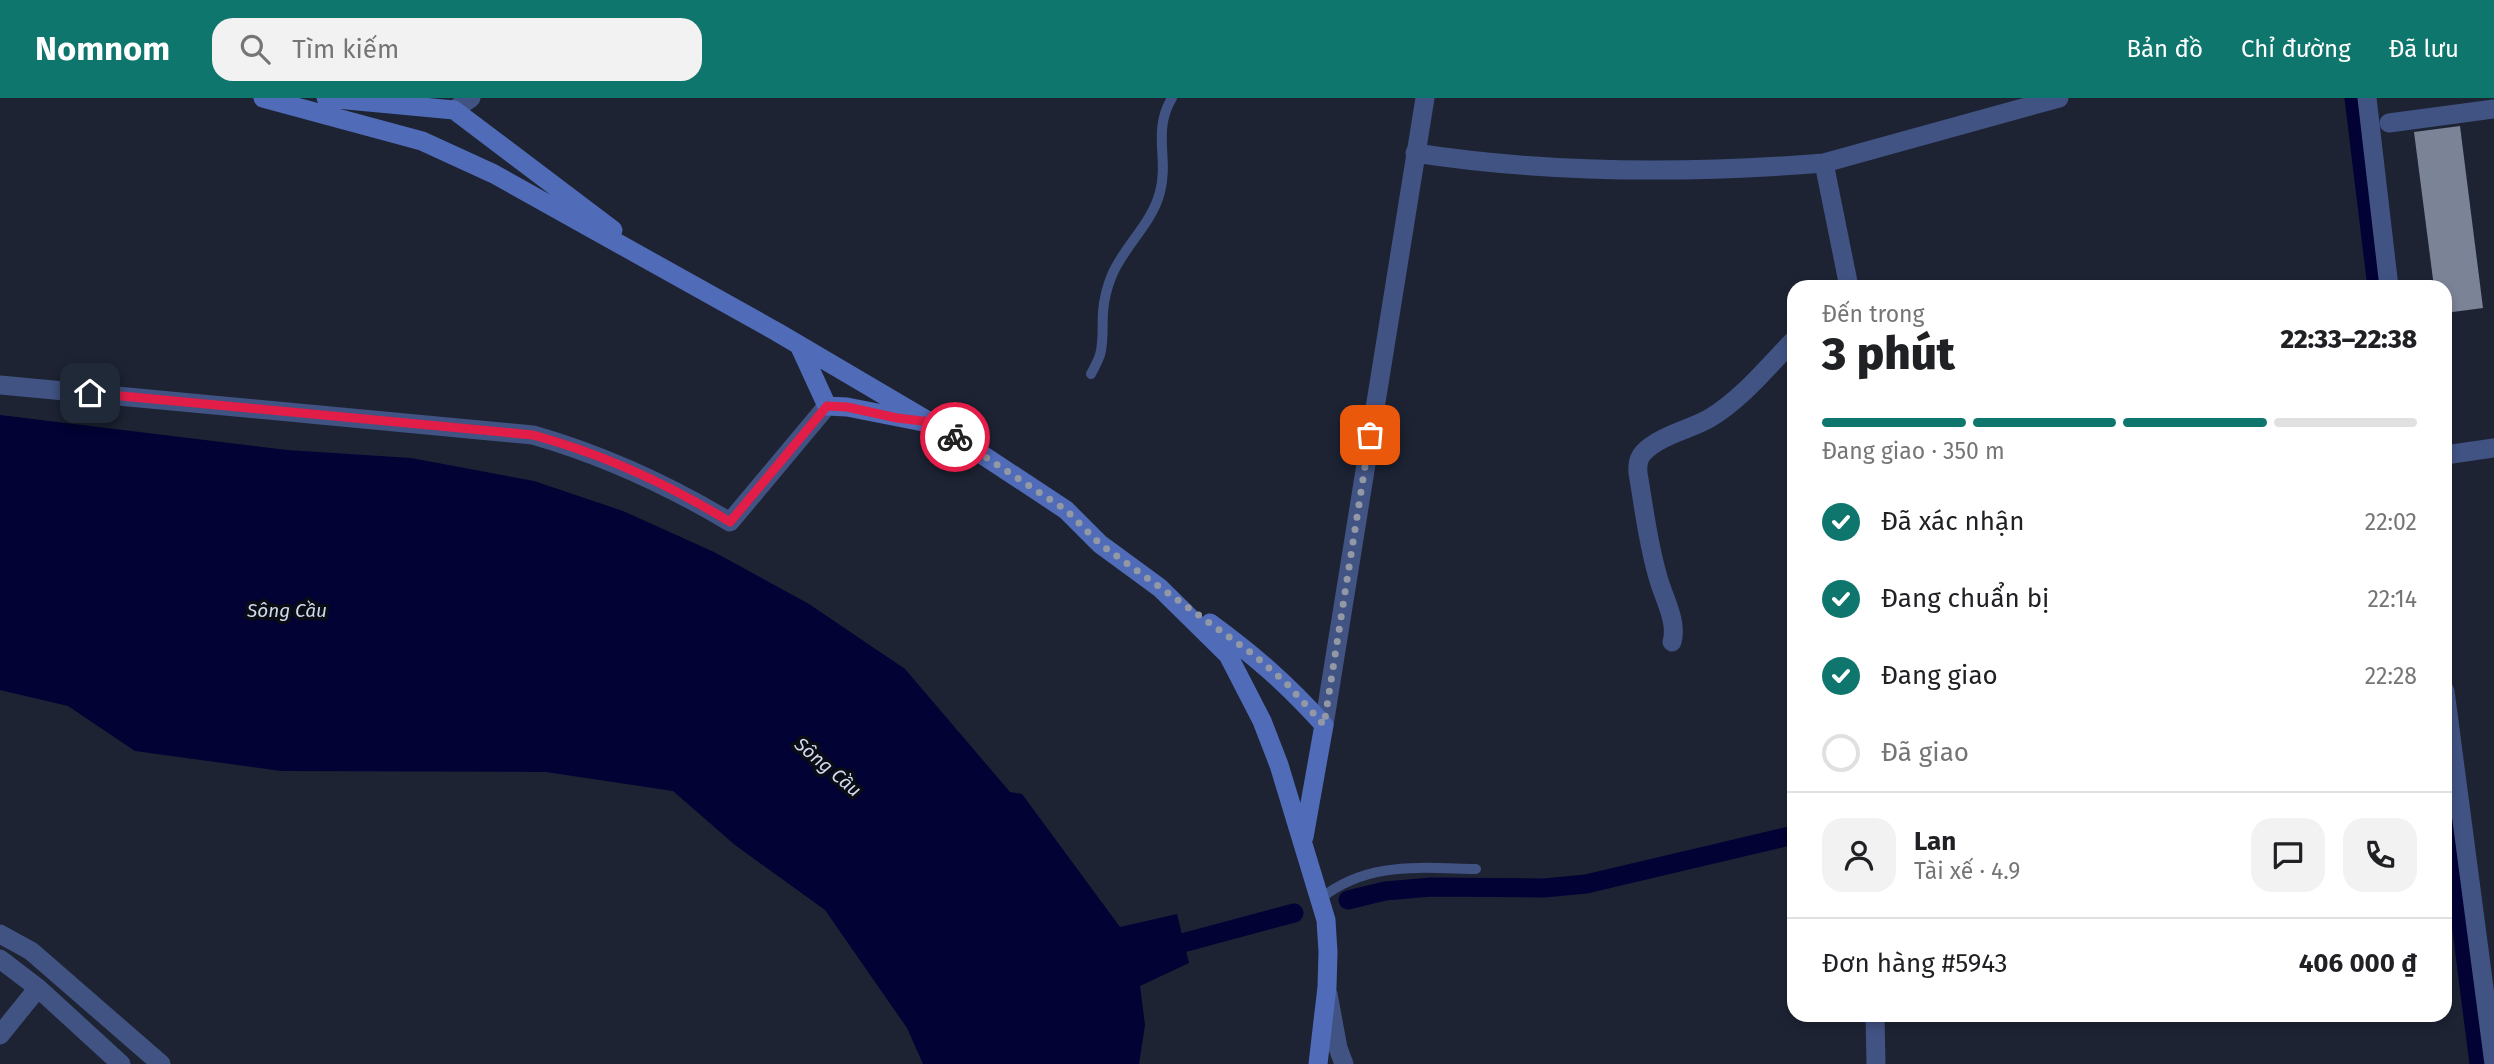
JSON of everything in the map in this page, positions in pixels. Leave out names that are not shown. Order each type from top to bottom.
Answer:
[{"type":"main road","points":[[263,98],[422,141],[495,174],[931,422],[1056,503],[1100,544],[1254,655],[1286,683],[1324,725],[1304,842]]},
{"type":"main road","points":[[326,98],[454,110],[593,213],[653,262]]},
{"type":"main road","points":[[799,345],[827,406],[931,422]]},
{"type":"main road","points":[[1160,588],[1228,655],[1262,721],[1279,765],[1304,842],[1326,930],[1327,987],[1318,1064]]},
{"type":"street","points":[[454,110],[471,98]]},
{"type":"street","points":[[1324,725],[1425,98]]},
{"type":"street","points":[[1415,153],[1530,167],[1617,171],[1693,172],[1824,163],[2059,98]]},
{"type":"street","points":[[2367,98],[2388,280]]},
{"type":"street","points":[[2389,123],[2494,109]]},
{"type":"street","points":[[1824,163],[1848,280]]},
{"type":"street","points":[[1672,642],[1669,610],[1657,577],[1638,473],[1640,455],[1658,441],[1693,427],[1727,406],[1787,347]]},
{"type":"street","points":[[0,385],[533,435],[573,446],[635,471],[681,493],[730,522],[827,406]]},
{"type":"street","points":[[2452,454],[2494,448]]},
{"type":"street","points":[[2452,744],[2494,1064]]},
{"type":"street","points":[[0,934],[31,951],[161,1064]]},
{"type":"street","points":[[0,960],[37,988],[121,1064]]},
{"type":"street","points":[[1327,987],[1338,1048],[1344,1064]]},
{"type":"street","points":[[0,1035],[37,988]]},
{"type":"street","points":[[1875,1022],[1876,1064]]},
{"type":"lane","points":[[1091,374],[1100,355],[1103,311],[1114,271],[1144,227],[1160,193],[1163,167],[1160,126],[1172,98]]},
{"type":"lane","points":[[1320,899],[1353,877],[1374,871],[1476,869]]},
{"type":"water","name":"Sông Cầu","points":[[0,415],[287,450],[411,458],[534,481],[623,511],[714,552],[809,604],[905,669],[1010,792],[1022,794],[1120,927],[1177,914],[1189,963],[1140,986],[1145,1025],[1139,1064],[923,1064],[907,1028],[825,910],[735,845],[673,791],[546,772],[281,771],[135,751],[68,706],[0,690]]},
{"type":"building","points":[[2460,126],[2483,308],[2452,312],[2452,280],[2433,280],[2414,132]]},
{"type":"waterway","points":[[2354,98],[2376,280]]},
{"type":"waterway","points":[[1348,900],[1385,891],[1431,887],[1544,888],[1586,884],[1787,837]]},
{"type":"waterway","points":[[2452,852],[2479,1064]]},
{"type":"waterway","points":[[1160,949],[1294,913]]},
{"type":"way so far","points":[[955,437],[1066,510],[1100,544],[1254,655],[1286,683],[1324,725],[1370,435]]},
{"type":"route","points":[[90,393],[533,435],[573,446],[635,471],[681,493],[730,522],[827,406],[931,422],[955,437]]}]
